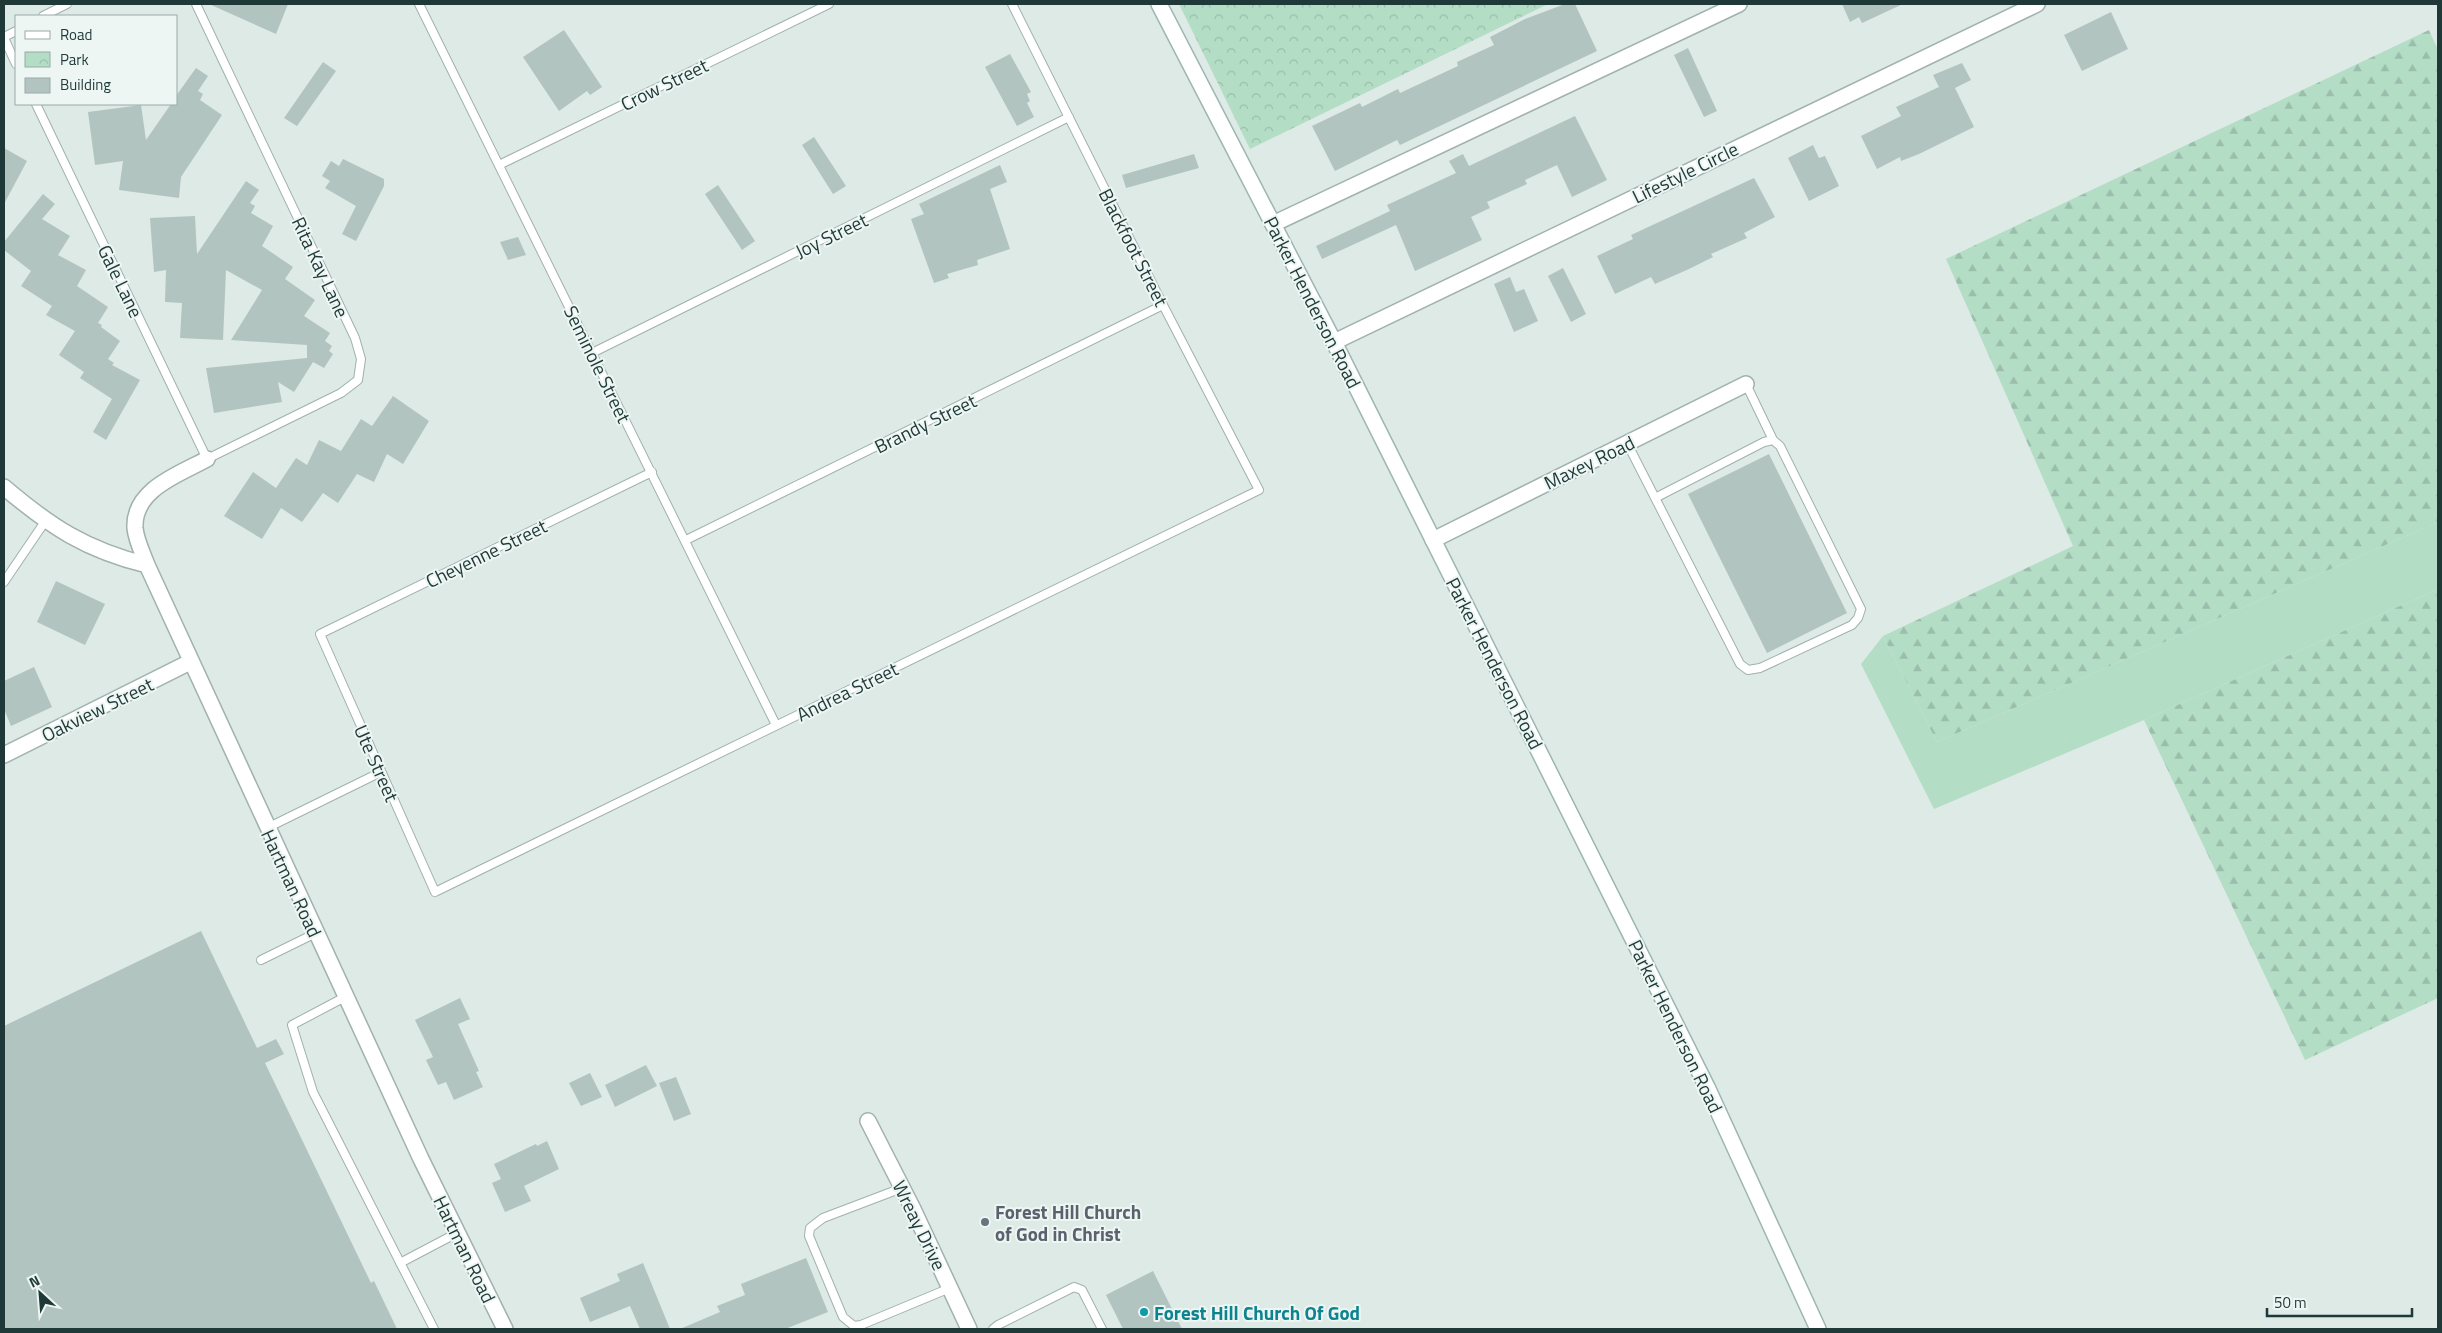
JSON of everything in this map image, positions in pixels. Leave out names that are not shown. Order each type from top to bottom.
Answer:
[{"type":"street","name":"Parker Henderson Road","points":[[1159,4],[1334,342],[1707,1087],[1818,1329]]},
{"type":"street","points":[[1273,224],[1739,4]]},
{"type":"street","name":"Lifestyle Circle","points":[[1334,342],[2037,4]]},
{"type":"street","name":"Maxey Road","points":[[1432,540],[1746,384]]},
{"type":"street","name":"Hartman Road","points":[[207,459],[153,489],[141,503],[135,529],[147,565],[345,997],[457,1233],[505,1329]]},
{"type":"street","points":[[4,487],[46,520],[78,540],[111,556],[147,565]]},
{"type":"street","name":"Oakview Street","points":[[4,755],[190,662]]},
{"type":"street","name":"Wreay Drive","points":[[868,1121],[969,1329]]},
{"type":"lane","points":[[45,15],[67,4]]},
{"type":"lane","name":"Rita Kay Lane","points":[[196,4],[355,338],[361,359],[358,380],[341,394],[207,459]]},
{"type":"lane","name":"Seminole Street","points":[[419,4],[686,540],[776,726]]},
{"type":"lane","name":"Crow Street","points":[[499,165],[829,4]]},
{"type":"lane","name":"Blackfoot Street","points":[[1012,4],[1163,305],[1259,490]]},
{"type":"lane","points":[[15,32],[4,38],[15,62]]},
{"type":"lane","name":"Gale Lane","points":[[36,105],[207,459]]},
{"type":"lane","name":"Joy Street","points":[[592,352],[1069,117]]},
{"type":"lane","name":"Brandy Street","points":[[686,540],[1163,305]]},
{"type":"lane","points":[[1628,443],[1740,664],[1748,670],[1760,668],[1852,625],[1858,618],[1861,609],[1780,446],[1773,440],[1746,384]]},
{"type":"lane","points":[[1655,498],[1764,442],[1773,440]]},
{"type":"lane","name":"Cheyenne Street","points":[[320,634],[652,472]]},
{"type":"lane","name":"Andrea Street","points":[[435,892],[1259,490]]},
{"type":"lane","points":[[4,582],[46,520]]},
{"type":"lane","name":"Ute Street","points":[[320,634],[435,892]]},
{"type":"lane","points":[[267,828],[381,772]]},
{"type":"lane","points":[[261,960],[316,933]]},
{"type":"lane","points":[[345,997],[292,1024],[313,1092],[434,1329]]},
{"type":"lane","points":[[902,1188],[823,1218],[810,1228],[809,1236],[843,1316],[854,1326],[861,1325],[950,1288]]},
{"type":"lane","points":[[400,1262],[457,1233]]},
{"type":"lane","points":[[993,1329],[998,1324],[1074,1287],[1082,1290],[1102,1329]]},
{"type":"green space","points":[[1179,4],[1548,4],[1250,149]]},
{"type":"green space","points":[[2429,30],[2438,50],[2438,522],[1937,742],[1883,636],[2073,546],[1946,259]]},
{"type":"green space","points":[[2438,522],[2438,589],[2144,720],[1934,809],[1861,664],[1883,636],[1937,742]]},
{"type":"green space","points":[[2438,589],[2438,998],[2305,1060],[2144,720]]},
{"type":"building","points":[[209,4],[288,4],[276,34]]},
{"type":"building","points":[[1565,4],[1575,4],[1597,51],[1400,145],[1397,140],[1335,171],[1312,126],[1360,103],[1362,107],[1398,89],[1400,93],[1458,66],[1457,62],[1494,45],[1490,37],[1525,19]]},
{"type":"building","points":[[1842,4],[1903,4],[1862,23],[1859,17],[1850,22]]},
{"type":"building","points":[[2111,12],[2128,49],[2082,71],[2064,35]]},
{"type":"building","points":[[564,30],[602,87],[590,95],[587,91],[559,111],[523,57]]},
{"type":"building","points":[[1688,48],[1717,111],[1704,117],[1674,55]]},
{"type":"building","points":[[1010,54],[1031,92],[1027,94],[1030,101],[1027,103],[1034,117],[1017,126],[985,67]]},
{"type":"building","points":[[323,62],[336,71],[297,126],[284,118]]},
{"type":"building","points":[[1962,63],[1971,80],[1955,88],[1974,127],[1919,154],[1901,161],[1900,157],[1877,169],[1861,136],[1901,116],[1896,107],[1939,87],[1933,75]]},
{"type":"building","points":[[196,68],[208,76],[198,91],[203,94],[200,100],[222,115],[181,177],[179,198],[119,190],[123,161],[95,165],[88,112],[141,105],[146,140],[170,105],[178,105],[178,93]]},
{"type":"building","points":[[1575,116],[1607,180],[1572,197],[1557,165],[1525,180],[1527,184],[1487,202],[1490,208],[1471,217],[1482,240],[1415,271],[1396,225],[1322,259],[1316,246],[1390,211],[1387,205],[1456,173],[1449,161],[1463,154],[1469,166]]},
{"type":"building","points":[[814,137],[846,186],[833,194],[802,145]]},
{"type":"building","points":[[1813,145],[1819,158],[1825,156],[1839,186],[1809,201],[1788,158]]},
{"type":"building","points":[[4,148],[27,161],[4,204]]},
{"type":"building","points":[[1194,154],[1199,168],[1126,188],[1122,175]]},
{"type":"building","points":[[343,159],[384,179],[384,186],[356,241],[342,234],[356,206],[325,188],[330,181],[322,176],[331,161],[339,166]]},
{"type":"building","points":[[1000,165],[1007,182],[990,189],[1010,249],[977,260],[978,265],[947,274],[949,278],[934,283],[911,219],[924,214],[919,204]]},
{"type":"building","points":[[1754,178],[1775,217],[1744,233],[1747,238],[1711,254],[1713,257],[1689,269],[1655,284],[1651,277],[1615,294],[1597,256],[1633,239],[1631,235]]},
{"type":"building","points":[[246,181],[259,190],[250,203],[255,206],[251,213],[273,226],[262,246],[293,267],[285,279],[315,300],[304,316],[330,333],[325,341],[332,346],[329,351],[333,354],[324,368],[313,362],[294,392],[278,382],[282,402],[214,413],[206,368],[307,358],[307,345],[231,340],[262,290],[226,270],[223,340],[180,338],[182,303],[165,302],[166,270],[154,272],[150,218],[195,216],[197,254]]},
{"type":"building","points":[[718,185],[755,241],[742,250],[705,194]]},
{"type":"building","points":[[43,194],[55,204],[42,219],[70,236],[58,255],[86,270],[77,286],[108,307],[98,323],[120,341],[108,359],[114,363],[112,365],[140,380],[106,440],[93,432],[112,399],[80,378],[84,372],[59,355],[75,331],[46,315],[52,306],[21,286],[31,271],[4,250],[4,242]]},
{"type":"building","points":[[518,237],[526,255],[508,260],[500,242]]},
{"type":"building","points":[[1563,268],[1586,314],[1571,322],[1548,276]]},
{"type":"building","points":[[1510,277],[1516,292],[1524,289],[1538,321],[1514,332],[1494,284]]},
{"type":"building","points":[[393,396],[429,421],[403,464],[387,454],[374,482],[357,474],[338,503],[323,493],[302,522],[281,508],[262,539],[224,516],[253,472],[276,488],[296,458],[307,465],[319,440],[341,451],[361,419],[372,426]]},
{"type":"building","points":[[1769,454],[1847,613],[1767,653],[1688,494]]},
{"type":"building","points":[[56,581],[105,604],[85,645],[37,622]]},
{"type":"building","points":[[34,667],[52,707],[11,726],[4,709],[4,681]]},
{"type":"building","points":[[201,931],[257,1048],[276,1039],[284,1054],[265,1063],[371,1283],[374,1281],[397,1329],[4,1329],[4,1026]]},
{"type":"building","points":[[460,998],[470,1019],[458,1024],[479,1071],[476,1072],[483,1087],[454,1100],[446,1082],[438,1085],[426,1060],[433,1057],[415,1020]]},
{"type":"building","points":[[646,1065],[657,1086],[615,1107],[605,1085]]},
{"type":"building","points":[[590,1073],[602,1097],[581,1106],[569,1083]]},
{"type":"building","points":[[676,1077],[691,1114],[674,1121],[659,1083]]},
{"type":"building","points":[[547,1141],[559,1169],[524,1186],[531,1201],[505,1212],[492,1183],[501,1179],[494,1164],[536,1144],[537,1146]]},
{"type":"building","points":[[806,1258],[828,1312],[785,1329],[680,1329],[720,1312],[717,1306],[745,1295],[741,1284]]},
{"type":"building","points":[[643,1263],[670,1329],[640,1329],[630,1306],[590,1322],[580,1298],[620,1281],[617,1274]]},
{"type":"building","name":"Forest Hill Church Of God","points":[[1153,1271],[1182,1329],[1123,1329],[1106,1295]]},
{"type":"place","name":"Forest Hill Church of God in Christ","points":[[985,1222]]},
{"type":"place","name":"Forest Hill Church Of God","points":[[1144,1312]]}]
